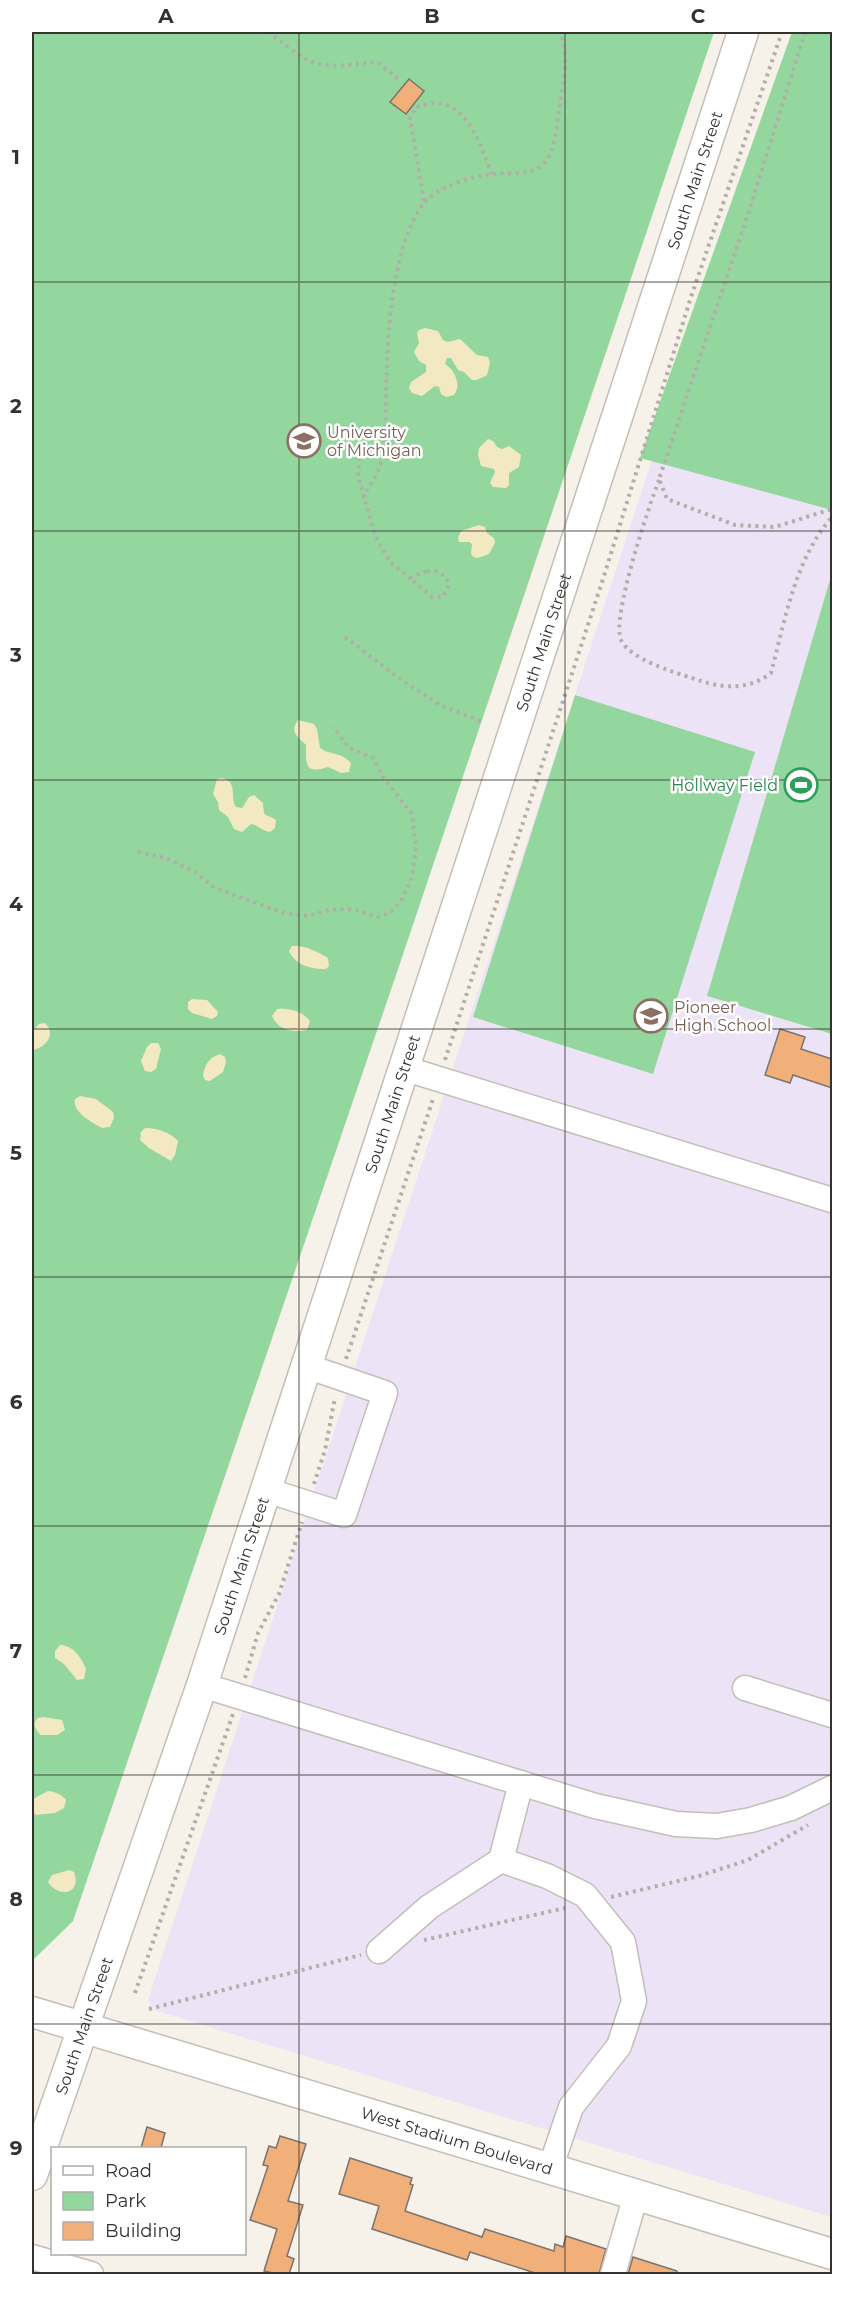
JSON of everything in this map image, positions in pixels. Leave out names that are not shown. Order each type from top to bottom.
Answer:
[{"type":"main road","name":"South Main Street","points":[[32,2175],[81,2027],[202,1685],[743,32]]},
{"type":"main road","name":"West Stadium Boulevard","points":[[32,2012],[832,2254]]},
{"type":"street","points":[[403,1068],[832,1200]]},
{"type":"street","points":[[266,1490],[344,1515],[385,1393],[306,1366]]},
{"type":"street","points":[[202,1685],[595,1806],[676,1824],[717,1826],[751,1820],[791,1808],[832,1788]]},
{"type":"street","points":[[745,1688],[832,1715]]},
{"type":"street","points":[[379,1951],[429,1907],[501,1860],[521,1783]]},
{"type":"street","points":[[501,1860],[547,1876],[585,1895],[623,1942],[634,2001],[619,2046],[571,2107],[550,2169]]},
{"type":"street","points":[[613,2274],[636,2195]]},
{"type":"street","points":[[32,2257],[91,2274]]},
{"type":"path","points":[[268,32],[315,63],[377,62],[401,81]]},
{"type":"path","points":[[363,498],[379,468],[385,440],[389,342],[395,288],[411,224],[424,202],[446,188],[467,179],[492,174],[520,174],[537,169],[550,156],[566,64],[564,41],[560,32]]},
{"type":"path","points":[[445,1058],[603,579],[691,297],[782,32]]},
{"type":"path","points":[[805,32],[751,205],[636,547],[622,607],[619,629],[621,639],[642,658],[716,687],[760,681],[771,673],[801,570],[810,549],[832,517]]},
{"type":"path","points":[[424,202],[410,118],[416,107],[435,103],[454,108],[467,123],[492,174]]},
{"type":"path","points":[[360,450],[358,476],[363,498],[375,536],[391,563],[432,597],[443,597],[449,585],[446,577],[436,571],[427,571],[410,578]]},
{"type":"path","points":[[659,479],[667,499],[735,525],[775,527],[832,509]]},
{"type":"path","points":[[345,637],[400,679],[440,705],[483,722]]},
{"type":"path","points":[[138,852],[166,858],[195,872],[215,888],[284,913],[308,916],[329,910],[352,909],[378,917],[391,912],[401,901],[412,878],[416,848],[412,814],[385,780],[374,758],[349,747],[333,728]]},
{"type":"path","points":[[135,1993],[239,1696],[258,1633],[279,1594],[325,1450],[334,1400],[434,1094]]},
{"type":"path","points":[[423,1940],[699,1876],[748,1860],[818,1819]]},
{"type":"path","points":[[149,2009],[379,1951]]},
{"type":"shaded area","name":"Pioneer High School","points":[[792,32],[832,32],[832,2217],[154,2010],[148,2000]]},
{"type":"green space","name":"University of Michigan","points":[[32,32],[714,32],[395,978],[73,1921],[32,1961]]},
{"type":"green space","points":[[792,32],[832,32],[832,510],[640,458]]},
{"type":"green space","name":"Hollway Field","points":[[832,573],[832,1034],[707,996]]},
{"type":"green space","points":[[575,695],[755,752],[653,1074],[473,1017]]},
{"type":"sand","points":[[425,328],[438,331],[443,340],[448,342],[460,339],[477,355],[488,357],[490,363],[487,375],[472,380],[464,372],[458,370],[451,358],[447,358],[445,364],[454,374],[457,383],[454,395],[446,397],[441,394],[439,387],[435,386],[422,396],[412,393],[409,388],[411,382],[426,372],[426,365],[419,361],[414,352],[419,343],[417,333]]},
{"type":"sand","points":[[488,439],[493,441],[497,447],[502,449],[509,446],[521,455],[519,467],[509,473],[509,485],[506,488],[493,487],[490,483],[494,469],[481,466],[479,448]]},
{"type":"sand","points":[[479,525],[485,527],[487,533],[494,538],[495,543],[489,554],[478,558],[473,557],[471,553],[472,544],[459,542],[458,538],[461,531]]},
{"type":"sand","points":[[298,720],[314,724],[320,748],[347,759],[351,763],[349,772],[341,773],[328,767],[314,769],[308,766],[306,745],[294,731]]},
{"type":"sand","points":[[222,778],[232,786],[236,807],[242,808],[249,797],[254,795],[263,803],[265,814],[276,820],[275,828],[270,832],[251,824],[242,832],[234,829],[228,817],[219,810],[218,802],[213,794],[217,779]]},
{"type":"sand","points":[[292,946],[320,953],[328,958],[329,966],[326,969],[315,969],[305,966],[292,956],[289,951]]},
{"type":"sand","points":[[192,999],[207,1000],[218,1012],[217,1016],[212,1019],[192,1013],[188,1009],[188,1002]]},
{"type":"sand","points":[[277,1009],[291,1010],[303,1015],[310,1021],[307,1030],[291,1031],[278,1025],[272,1016]]},
{"type":"sand","points":[[45,1023],[50,1036],[45,1044],[32,1050],[32,1032],[39,1024]]},
{"type":"sand","points":[[151,1043],[158,1043],[161,1049],[156,1069],[151,1072],[145,1071],[141,1061]]},
{"type":"sand","points":[[220,1054],[225,1057],[226,1062],[223,1072],[210,1081],[205,1080],[203,1076],[206,1065],[213,1057]]},
{"type":"sand","points":[[80,1096],[96,1099],[113,1112],[114,1118],[110,1127],[102,1128],[79,1112],[75,1099]]},
{"type":"sand","points":[[145,1128],[163,1131],[178,1141],[171,1161],[140,1140],[141,1132]]},
{"type":"sand","points":[[60,1645],[69,1647],[79,1656],[86,1669],[84,1679],[77,1680],[64,1664],[55,1658],[55,1651]]},
{"type":"sand","points":[[38,1718],[62,1720],[65,1730],[57,1735],[41,1735],[35,1724]]},
{"type":"sand","points":[[48,1791],[66,1800],[64,1808],[55,1813],[36,1815],[32,1810],[33,1799]]},
{"type":"sand","points":[[69,1870],[74,1872],[76,1880],[75,1886],[68,1892],[57,1890],[48,1882],[52,1875]]},
{"type":"building","points":[[409,79],[424,91],[406,114],[390,102]]},
{"type":"building","points":[[780,1029],[805,1037],[801,1049],[832,1059],[832,1088],[793,1075],[790,1083],[765,1075]]},
{"type":"building","points":[[147,2127],[165,2133],[161,2147],[141,2147]]},
{"type":"building","points":[[280,2136],[306,2144],[288,2201],[303,2205],[287,2256],[294,2259],[289,2274],[264,2271],[277,2229],[250,2220],[268,2166],[263,2165],[269,2146],[276,2148]]},
{"type":"building","points":[[350,2158],[412,2178],[410,2184],[413,2185],[405,2211],[482,2237],[485,2229],[554,2251],[555,2244],[563,2247],[566,2236],[606,2249],[599,2274],[538,2274],[470,2252],[467,2260],[372,2229],[379,2206],[339,2194]]},
{"type":"building","points":[[633,2257],[677,2271],[677,2274],[628,2274]]},
{"type":"place","name":"University of Michigan","points":[[304,441]]},
{"type":"place","name":"Hollway Field","points":[[801,785]]},
{"type":"place","name":"Pioneer High School","points":[[651,1016]]}]
